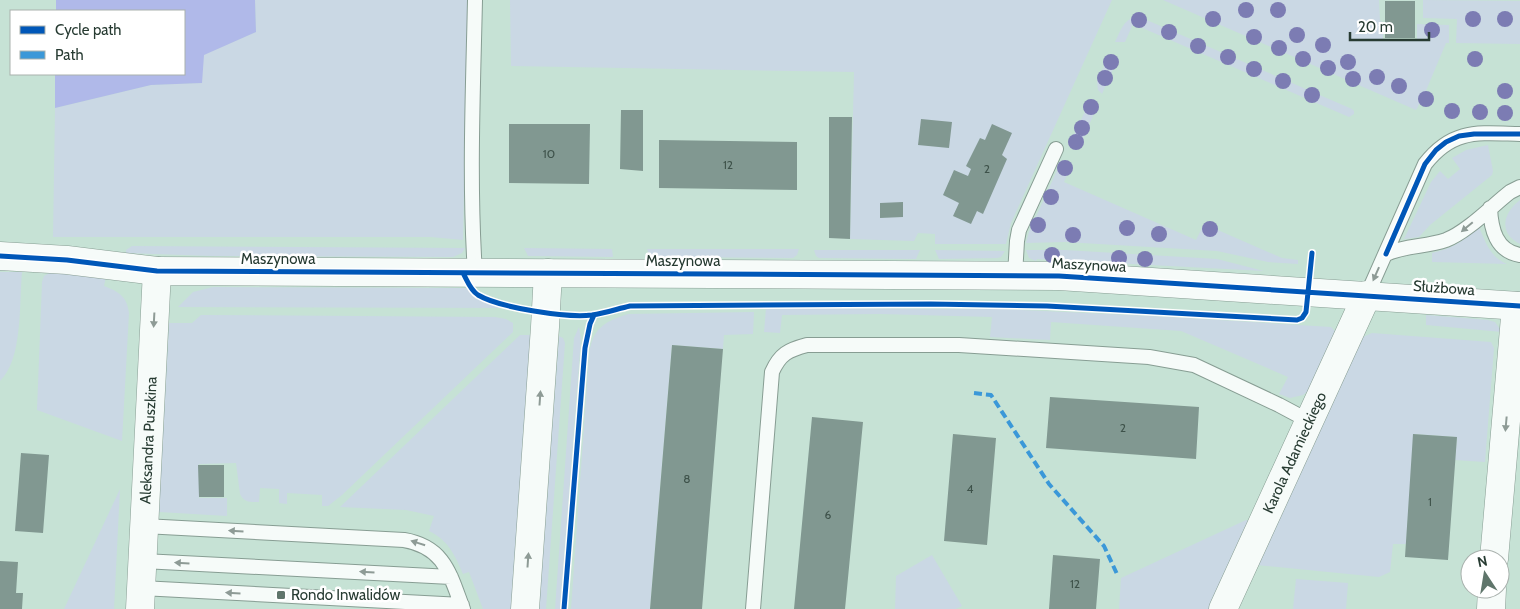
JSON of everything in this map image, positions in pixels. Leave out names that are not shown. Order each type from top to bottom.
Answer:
[{"type":"street","name":"Maszynowa","points":[[0,256],[67,260],[157,271],[1015,275],[1111,278],[1367,295]]},
{"type":"street","name":"Aleksandra Puszkina","points":[[141,598],[157,271]]},
{"type":"street","points":[[525,609],[548,273]]},
{"type":"street","name":"Służbowa","points":[[1367,295],[1518,306]]},
{"type":"street","name":"Karola Adamieckiego","points":[[1223,609],[1367,295]]},
{"type":"street","points":[[1495,549],[1515,390],[1518,306]]},
{"type":"lane","points":[[474,273],[472,172],[475,0]]},
{"type":"lane","points":[[1367,295],[1425,164],[1436,150],[1446,142],[1460,136],[1474,134],[1520,134]]},
{"type":"lane","points":[[1015,275],[1019,230],[1056,149]]},
{"type":"lane","points":[[1386,254],[1399,248],[1444,241],[1458,235],[1510,192],[1520,187]]},
{"type":"lane","points":[[1490,208],[1491,221],[1501,246],[1508,252],[1520,255]]},
{"type":"lane","points":[[753,609],[772,372],[786,352],[796,348],[807,345],[959,345],[1149,357],[1194,365],[1279,404],[1309,421]]},
{"type":"lane","points":[[141,598],[462,607],[451,576],[437,555],[417,542],[144,526]]},
{"type":"lane","points":[[142,561],[451,576]]},
{"type":"shaded area","points":[[56,0],[255,0],[256,32],[204,55],[202,83],[151,85],[55,108],[55,75],[185,75],[185,10],[56,10]]},
{"type":"shaded area","points":[[255,0],[468,0],[463,240],[431,237],[53,237],[55,108],[151,85],[201,83],[203,55],[256,32]]},
{"type":"shaded area","points":[[510,0],[1112,0],[1011,223],[1006,244],[935,244],[935,234],[918,233],[914,241],[850,239],[854,72],[511,66]]},
{"type":"shaded area","points":[[1163,0],[1379,0],[1380,21],[1383,22],[1383,41],[1417,41],[1417,24],[1449,25],[1449,43],[1446,43],[1425,93],[1429,99],[1421,101],[1416,110]]},
{"type":"shaded area","points":[[1423,0],[1520,1],[1520,44],[1456,43],[1457,19],[1423,18]]},
{"type":"shaded area","points":[[1135,17],[1142,18],[1352,109],[1354,114],[1349,117],[1133,24],[1125,42],[1115,42],[1120,30],[1128,21]]},
{"type":"shaded area","points":[[1112,55],[1118,58],[1102,94],[1098,90],[1097,82],[1108,57]]},
{"type":"shaded area","points":[[1089,103],[1094,104],[1096,109],[1079,148],[1072,145],[1071,141]]},
{"type":"shaded area","points":[[1488,145],[1493,171],[1492,175],[1430,225],[1419,237],[1404,239],[1431,182],[1440,171],[1448,179],[1460,169],[1452,158],[1466,150]]},
{"type":"shaded area","points":[[1063,163],[1071,166],[1064,182],[1196,240],[1204,224],[1282,258],[1298,260],[1298,264],[1268,262],[1217,251],[1065,242],[1026,243],[1029,232],[1060,164]]},
{"type":"shaded area","points":[[1520,200],[1520,244],[1508,234],[1505,223],[1510,211]]},
{"type":"shaded area","points":[[1479,227],[1486,244],[1496,258],[1507,264],[1432,262],[1432,253],[1457,244]]},
{"type":"shaded area","points":[[132,246],[465,248],[462,253],[453,257],[212,256],[126,253],[126,250]]},
{"type":"shaded area","points":[[524,248],[612,249],[613,257],[528,256]]},
{"type":"shaded area","points":[[647,249],[799,249],[797,255],[793,258],[650,257]]},
{"type":"shaded area","points":[[814,250],[920,250],[916,259],[819,258]]},
{"type":"shaded area","points":[[935,250],[1005,251],[1001,257],[997,258],[939,259]]},
{"type":"shaded area","points":[[1026,250],[1065,250],[1217,259],[1264,271],[1037,259],[1036,261],[1029,258]]},
{"type":"shaded area","points":[[0,272],[22,272],[20,315],[16,345],[13,359],[0,381]]},
{"type":"shaded area","points":[[51,272],[106,276],[104,286],[121,295],[126,302],[129,313],[122,441],[37,410],[42,282],[44,276]]},
{"type":"shaded area","points":[[213,287],[466,288],[477,299],[506,308],[178,307],[193,292]]},
{"type":"shaded area","points":[[766,308],[1001,309],[1331,327],[1335,331],[1314,386],[1303,395],[1290,398],[1279,394],[1288,377],[1181,331],[1051,322],[1050,340],[990,337],[992,317],[880,314],[782,315],[780,333],[764,332]]},
{"type":"shaded area","points":[[754,312],[753,334],[724,335],[723,349],[672,345],[650,609],[571,609],[589,356],[596,333],[605,324],[628,314]]},
{"type":"shaded area","points":[[201,315],[495,317],[506,319],[513,323],[513,332],[342,495],[328,506],[322,506],[322,495],[287,493],[287,504],[279,503],[279,489],[260,488],[259,502],[248,501],[240,494],[236,463],[199,464],[199,498],[227,498],[227,516],[159,512],[169,323],[192,323]]},
{"type":"shaded area","points":[[1426,315],[1488,320],[1495,322],[1502,332],[1426,325]]},
{"type":"shaded area","points":[[579,327],[581,339],[560,609],[555,609],[574,338]]},
{"type":"shaded area","points":[[1372,333],[1491,342],[1494,348],[1485,462],[1455,460],[1457,437],[1414,434],[1406,544],[1393,544],[1390,572],[1379,577],[1256,565],[1363,337]]},
{"type":"shaded area","points":[[520,335],[531,335],[511,609],[483,609],[469,572],[463,574],[450,549],[441,539],[429,531],[434,516],[406,510],[340,507]]},
{"type":"shaded area","points":[[559,336],[563,338],[565,343],[546,609],[539,609]]},
{"type":"shaded area","points":[[120,489],[114,609],[64,609]]},
{"type":"shaded area","points":[[1246,520],[1251,522],[1211,609],[1119,609],[1121,578]]},
{"type":"shaded area","points":[[932,555],[962,606],[956,609],[895,609],[896,576]]},
{"type":"shaded area","points":[[1296,579],[1348,583],[1346,609],[1293,609]]},
{"type":"building","points":[[1385,1],[1415,1],[1415,38],[1385,38]]},
{"type":"building","points":[[621,110],[643,110],[643,171],[620,169]]},
{"type":"building","points":[[829,117],[852,117],[850,239],[829,238]]},
{"type":"building","points":[[921,119],[952,122],[949,148],[918,145]]},
{"type":"building","points":[[509,124],[590,124],[589,184],[509,183]]},
{"type":"building","points":[[992,124],[1012,133],[1002,155],[1007,159],[983,214],[977,211],[971,224],[953,216],[959,203],[943,195],[954,170],[968,176],[971,169],[966,166],[980,138],[985,140]]},
{"type":"building","points":[[659,140],[797,142],[797,190],[659,188]]},
{"type":"building","points":[[903,202],[903,217],[880,218],[880,203]]},
{"type":"building","points":[[672,345],[723,349],[702,609],[650,609]]},
{"type":"building","points":[[1050,397],[1199,407],[1196,459],[1046,448]]},
{"type":"building","points":[[812,417],[863,422],[845,609],[794,609]]},
{"type":"building","points":[[953,434],[996,438],[987,545],[944,541]]},
{"type":"building","points":[[1413,434],[1457,437],[1448,560],[1405,557]]},
{"type":"building","points":[[21,453],[49,455],[43,533],[15,531]]},
{"type":"building","points":[[198,465],[224,465],[224,497],[199,497]]},
{"type":"building","points":[[1053,555],[1100,559],[1096,609],[1049,609]]},
{"type":"building","points":[[0,561],[18,562],[16,593],[23,593],[22,609],[0,609]]},
{"type":"marked path","points":[[974,393],[991,395],[1049,484],[1104,546],[1117,574]]},
{"type":"cycle path","points":[[1386,254],[1425,164],[1436,150],[1446,142],[1459,136],[1474,134],[1520,134]]},
{"type":"cycle path","points":[[463,273],[473,290],[488,300],[534,311],[581,316],[630,306],[931,304],[1047,306],[1297,320],[1302,318],[1306,312],[1312,253]]},
{"type":"cycle path","points":[[0,256],[67,260],[157,271],[1059,276],[1520,306]]},
{"type":"cycle path","points":[[564,609],[585,348],[594,315]]},
{"type":"place","name":"Rondo Inwalidów","points":[[281,595]]}]
